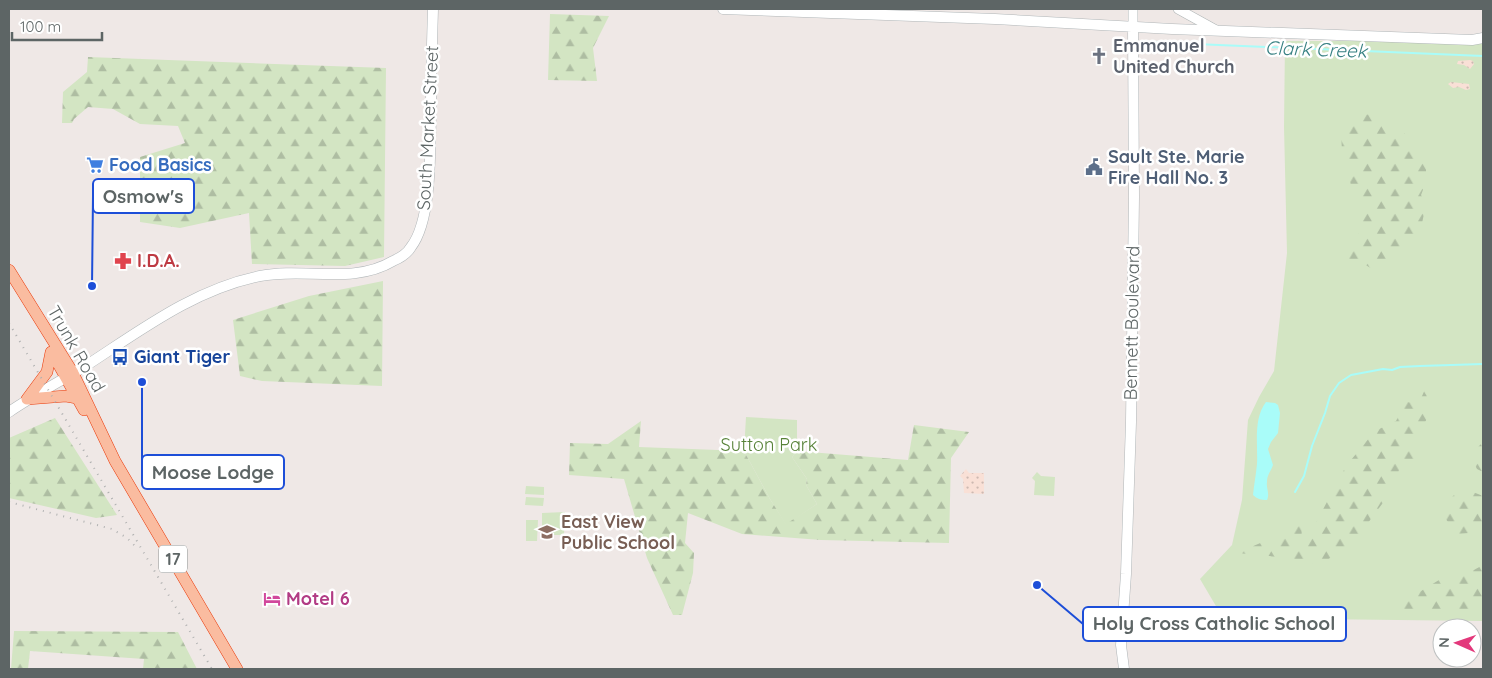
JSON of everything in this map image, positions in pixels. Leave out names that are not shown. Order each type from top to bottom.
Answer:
[{"type":"highway","name":"Trunk Road","points":[[9,270],[108,448],[238,669]]},
{"type":"highway","name":"Trunk Road","points":[[9,282],[51,352],[69,376],[76,398],[108,448]]},
{"type":"highway","points":[[28,400],[48,371],[51,352]]},
{"type":"highway","points":[[28,400],[66,396],[76,398]]},
{"type":"main road","name":"South Market Street","points":[[9,412],[168,313],[194,298],[222,286],[245,279],[288,272],[349,274],[369,272],[384,267],[410,250],[419,232],[425,211],[430,149],[433,9]]},
{"type":"main road","points":[[723,9],[995,19],[1218,31],[1472,40],[1483,38]]},
{"type":"main road","name":"Bennett Boulevard","points":[[1124,669],[1121,638],[1126,574],[1131,422],[1134,197],[1133,27]]},
{"type":"street","name":"Bennett Boulevard","points":[[1133,9],[1133,27]]},
{"type":"street","points":[[1178,9],[1218,31]]},
{"type":"green space","points":[[550,14],[609,16],[593,48],[597,81],[548,80]]},
{"type":"green space","points":[[1285,41],[1483,41],[1483,621],[1482,618],[1432,618],[1432,620],[1223,618],[1200,579],[1232,545],[1242,500],[1248,420],[1274,371],[1287,253],[1284,127]]},
{"type":"green space","points":[[88,57],[386,68],[384,257],[345,266],[252,264],[249,213],[180,228],[140,222],[140,157],[185,143],[178,126],[140,124],[113,109],[88,107],[72,123],[62,123],[63,92],[87,72]]},
{"type":"green space","points":[[1356,114],[1379,115],[1403,132],[1426,155],[1426,182],[1421,195],[1426,204],[1420,233],[1379,273],[1364,264],[1348,261],[1347,250],[1358,237],[1362,215],[1353,193],[1342,151],[1341,133]]},
{"type":"green space","points":[[383,281],[382,386],[262,381],[240,376],[233,320],[309,296]]},
{"type":"green space","points":[[1426,387],[1430,412],[1418,437],[1414,460],[1401,466],[1388,496],[1353,543],[1324,562],[1299,565],[1279,557],[1237,553],[1284,533],[1302,523],[1301,551],[1346,466],[1375,431],[1396,421],[1406,402],[1419,403]]},
{"type":"green space","name":"Sutton Park","points":[[746,417],[797,420],[797,451],[792,457],[807,479],[806,485],[817,504],[786,525],[744,451]]},
{"type":"green space","points":[[55,418],[117,515],[96,518],[9,498],[9,438]]},
{"type":"green space","points":[[641,421],[639,447],[744,451],[786,524],[817,504],[806,485],[807,479],[792,457],[797,451],[908,460],[914,425],[969,432],[951,458],[949,543],[821,540],[742,534],[688,513],[685,543],[694,553],[693,573],[682,615],[673,615],[647,558],[624,479],[569,475],[570,443],[608,444]]},
{"type":"green space","points":[[1483,442],[1483,472],[1477,469],[1474,463],[1480,461],[1476,449]]},
{"type":"green space","points":[[1037,472],[1041,476],[1055,477],[1054,496],[1034,495],[1035,481],[1032,478]]},
{"type":"green space","points":[[526,486],[544,487],[544,495],[525,494]]},
{"type":"green space","points":[[1468,490],[1483,496],[1483,529],[1457,534],[1442,514],[1454,495]]},
{"type":"green space","points":[[526,497],[544,498],[543,506],[525,505]]},
{"type":"green space","points":[[565,512],[564,535],[542,535],[542,513]]},
{"type":"green space","points":[[526,520],[538,520],[537,541],[526,541]]},
{"type":"green space","points":[[1483,565],[1483,613],[1393,610],[1397,600],[1421,591],[1439,580],[1472,571]]},
{"type":"green space","points":[[14,631],[178,632],[197,669],[143,669],[144,659],[30,651],[28,669],[11,669]]},
{"type":"sand","points":[[1470,60],[1474,64],[1470,69],[1464,65],[1457,64],[1458,61]]},
{"type":"sand","points":[[1451,82],[1469,84],[1470,89],[1453,88],[1448,84]]},
{"type":"sand","points":[[966,469],[969,473],[984,473],[984,494],[964,493],[963,479],[960,476]]},
{"type":"water","points":[[1266,402],[1278,405],[1280,413],[1278,433],[1268,449],[1273,465],[1267,480],[1267,500],[1259,499],[1253,495],[1257,464],[1259,416]]},
{"type":"waterway","name":"Clark Creek","points":[[1148,42],[1483,56]]},
{"type":"waterway","points":[[1295,492],[1304,476],[1312,446],[1330,396],[1339,383],[1351,375],[1383,369],[1483,364]]},
{"type":"railway","points":[[9,323],[212,669]]},
{"type":"railway","points":[[9,502],[112,529],[127,538],[136,547]]},
{"type":"place","name":"Emmanuel United Church","points":[[1099,56]]},
{"type":"place","name":"Food Basics","points":[[95,165]]},
{"type":"place","name":"Sault Ste. Marie Fire Hall No. 3","points":[[1094,167]]},
{"type":"place","name":"I.D.A.","points":[[123,261]]},
{"type":"place","name":"Osmow's","points":[[92,286]]},
{"type":"place","name":"Giant Tiger","points":[[120,357]]},
{"type":"place","name":"Moose Lodge","points":[[142,382]]},
{"type":"place","name":"East View Public School","points":[[547,532]]},
{"type":"place","name":"Holy Cross Catholic School","points":[[1037,585]]},
{"type":"place","name":"Motel 6","points":[[272,599]]}]
